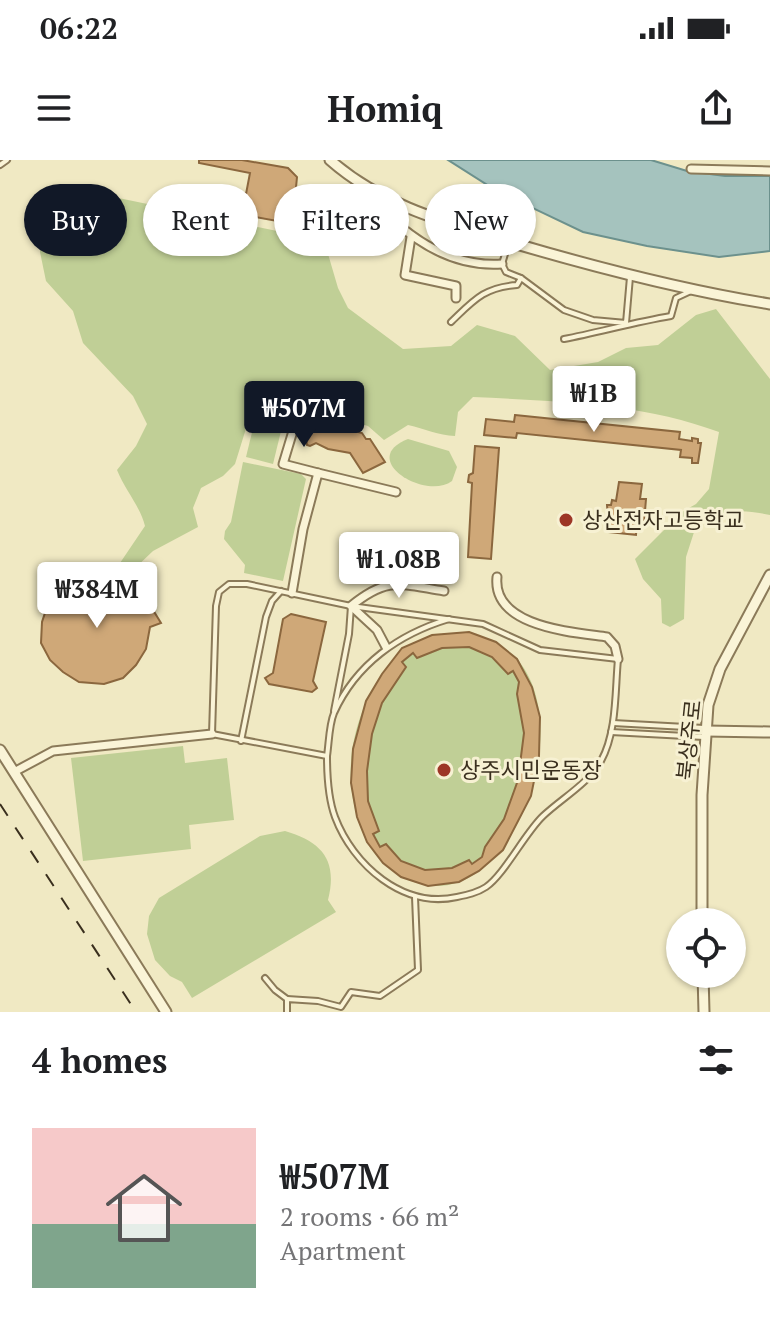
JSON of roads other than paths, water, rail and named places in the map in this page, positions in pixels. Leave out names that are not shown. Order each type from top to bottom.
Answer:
[{"type":"street","points":[[330,160],[361,184]]},
{"type":"street","points":[[691,169],[770,171]]},
{"type":"street","points":[[456,298],[456,286],[405,275],[411,237],[451,258],[478,266],[502,264]]},
{"type":"street","points":[[536,249],[630,277],[770,304]]},
{"type":"street","points":[[296,421],[283,464],[396,492]]},
{"type":"street","points":[[292,593],[303,529],[318,473]]},
{"type":"street","name":"북상주로","points":[[702,908],[702,795],[708,705],[720,669],[770,575]]},
{"type":"street","points":[[497,577],[496,588],[503,604],[520,618],[560,630],[607,637],[615,646],[618,659]]},
{"type":"street","points":[[386,647],[377,630],[351,606],[369,591],[386,584],[444,591]]},
{"type":"street","points":[[706,732],[770,732]]},
{"type":"street","points":[[14,772],[53,751],[212,734]]},
{"type":"street","points":[[0,750],[166,1012]]},
{"type":"street","points":[[703,988],[704,1012]]},
{"type":"lane","points":[[0,165],[7,160]]},
{"type":"lane","points":[[504,256],[502,264],[506,272],[521,278],[564,310],[593,320],[626,323],[671,316],[676,298],[693,290]]},
{"type":"lane","points":[[626,323],[630,277]]},
{"type":"lane","points":[[451,322],[484,292],[500,286],[517,285],[521,278]]},
{"type":"lane","points":[[564,339],[610,330],[626,323]]},
{"type":"lane","points":[[327,756],[212,734],[219,592],[229,584],[351,606],[483,624],[540,650],[618,659],[611,732],[601,761],[573,792],[542,817],[488,886],[474,894],[448,899],[415,897],[375,875],[344,837],[333,814],[327,756],[349,634],[351,606]]},
{"type":"lane","points":[[241,741],[266,617],[272,601],[281,591]]},
{"type":"lane","points":[[334,713],[368,663],[386,647],[423,627],[451,618]]},
{"type":"lane","points":[[612,723],[706,732]]},
{"type":"lane","points":[[611,732],[706,732]]},
{"type":"lane","points":[[265,978],[287,999],[318,1001],[341,1007],[351,992],[380,996],[418,970],[415,897]]},
{"type":"lane","points":[[287,999],[287,1012]]},
{"type":"water","points":[[448,160],[651,160],[687,171],[725,176],[770,176],[770,251],[719,257],[583,232],[536,210],[536,184],[486,184]]},
{"type":"railway","points":[[0,804],[136,1012]]},
{"type":"place","name":"상산전자고등학교","points":[[566,520]]},
{"type":"place","name":"상주시민운동장","points":[[444,770]]}]
